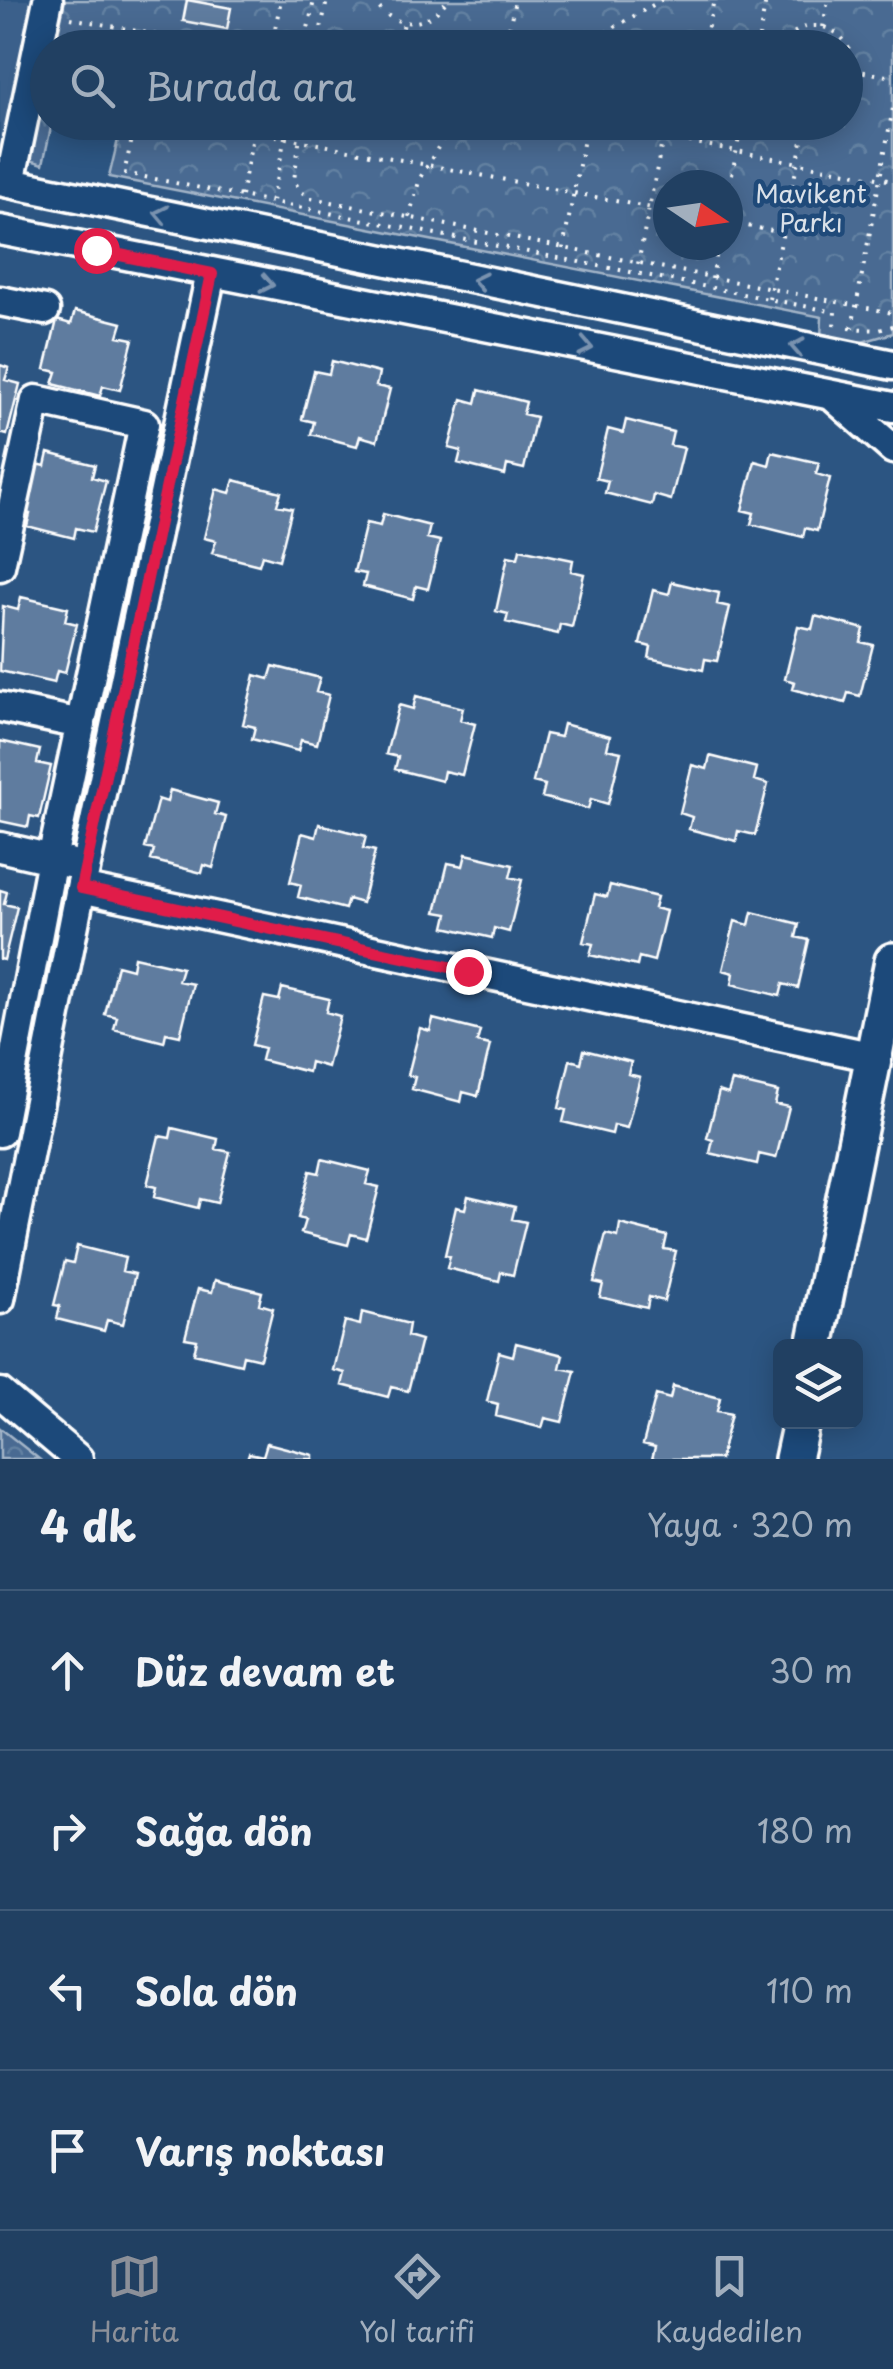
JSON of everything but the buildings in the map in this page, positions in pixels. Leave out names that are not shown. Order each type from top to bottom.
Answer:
[{"type":"main road","points":[[816,1339],[893,961]]},
{"type":"main road","points":[[794,1459],[800,1429]]},
{"type":"street","points":[[30,100],[5,182],[893,365]]},
{"type":"street","points":[[0,230],[893,407]]},
{"type":"street","points":[[0,1300],[83,877],[212,274]]},
{"type":"street","points":[[0,301],[45,310]]},
{"type":"street","points":[[845,356],[893,340]]},
{"type":"street","points":[[831,395],[893,449]]},
{"type":"street","points":[[0,566],[10,471],[36,400],[144,424],[52,859],[0,1132]]},
{"type":"street","points":[[0,707],[81,724]]},
{"type":"street","points":[[0,847],[52,859],[83,877],[874,1056]]},
{"type":"street","points":[[0,1393],[78,1459]]},
{"type":"path","points":[[275,30],[281,0]]},
{"type":"path","points":[[308,30],[314,0]]},
{"type":"path","points":[[321,30],[327,0]]},
{"type":"path","points":[[374,0],[381,11],[404,23],[429,19],[447,0]]},
{"type":"path","points":[[508,30],[513,0]]},
{"type":"path","points":[[610,30],[662,0]]},
{"type":"path","points":[[707,30],[714,0]]},
{"type":"path","points":[[760,30],[766,0]]},
{"type":"path","points":[[823,27],[828,0]]},
{"type":"path","points":[[58,8],[136,30]]},
{"type":"path","points":[[402,30],[404,23]]},
{"type":"path","points":[[798,30],[823,27],[829,30]]},
{"type":"path","points":[[863,72],[893,78]]},
{"type":"path","points":[[852,328],[893,108]]},
{"type":"path","points":[[132,140],[124,173],[835,312],[834,326],[879,330],[893,326]]},
{"type":"path","points":[[241,196],[253,140]]},
{"type":"path","points":[[272,202],[285,140]]},
{"type":"path","points":[[292,140],[653,208]]},
{"type":"path","points":[[409,218],[426,165],[441,140]]},
{"type":"path","points":[[564,249],[584,140]]},
{"type":"path","points":[[638,264],[662,140]]},
{"type":"path","points":[[676,140],[893,181]]},
{"type":"path","points":[[733,170],[738,140]]},
{"type":"path","points":[[769,300],[802,140]]},
{"type":"path","points":[[299,141],[294,180],[300,191],[311,198],[893,313]]},
{"type":"path","points":[[743,225],[783,233]]},
{"type":"path","points":[[712,279],[715,260]]},
{"type":"shaded area","points":[[0,0],[36,0],[8,135],[0,139]]},
{"type":"green space","name":"Mavikent Parkı","points":[[65,0],[893,0],[893,333],[862,342],[821,338],[822,317],[109,177],[118,140],[863,140],[863,30],[59,30]]},
{"type":"green space","points":[[34,140],[48,140],[43,164],[30,160]]},
{"type":"green space","points":[[0,1428],[39,1459],[0,1459]]},
{"type":"route","points":[[96,250],[212,274],[81,888],[468,971]]}]
